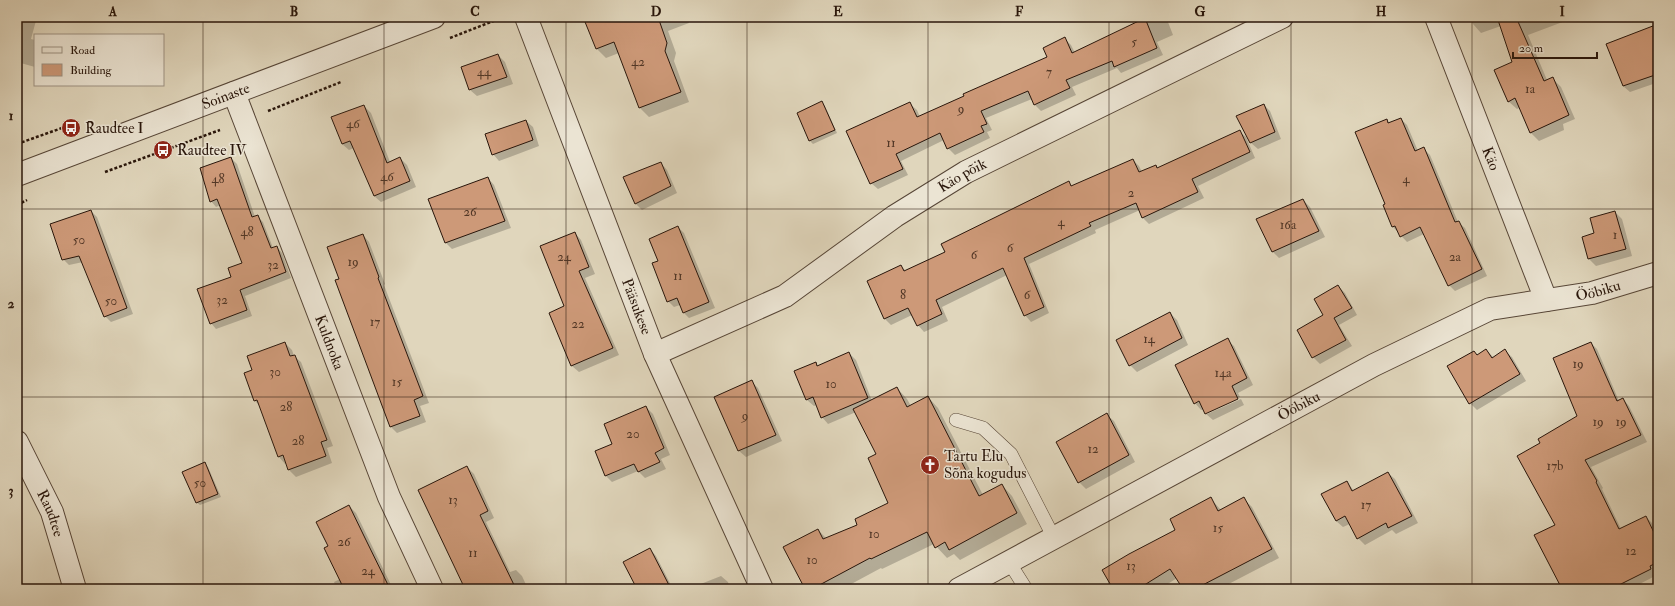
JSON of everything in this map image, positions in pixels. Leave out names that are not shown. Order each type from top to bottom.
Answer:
[{"type":"street","name":"Soinaste","points":[[17,175],[434,17]]},
{"type":"street","name":"Pääsukese","points":[[526,17],[655,354],[762,589]]},
{"type":"street","name":"Käo põik","points":[[655,354],[785,296],[895,216],[966,172],[1282,17]]},
{"type":"street","name":"Käo","points":[[1436,17],[1546,300]]},
{"type":"street","name":"Kuldnoka","points":[[234,93],[389,497],[432,589]]},
{"type":"street","name":"Ööbiku","points":[[958,589],[1374,365],[1490,309],[1592,293],[1658,273]]},
{"type":"street","name":"Raudtee","points":[[17,442],[52,512],[75,589]]},
{"type":"lane","points":[[956,420],[984,428],[1011,454],[1054,538]]},
{"type":"lane","points":[[1009,562],[1026,589]]},
{"type":"building","points":[[583,17],[658,17],[667,43],[665,51],[681,92],[639,108],[614,42],[596,49]]},
{"type":"building","points":[[1497,17],[1516,17],[1544,81],[1553,77],[1569,115],[1530,133],[1515,98],[1508,102],[1494,70],[1512,62]]},
{"type":"building","points":[[1145,18],[1157,48],[1114,67],[1112,61],[1066,80],[1070,88],[1034,105],[1028,91],[981,111],[987,124],[981,126],[984,132],[947,149],[940,133],[896,154],[903,169],[870,184],[846,131],[910,102],[917,117],[964,96],[963,94],[1047,57],[1043,48],[1065,37],[1072,53]]},
{"type":"building","points":[[1658,24],[1658,74],[1623,86],[1606,44]]},
{"type":"building","points":[[498,54],[507,77],[469,90],[461,67]]},
{"type":"building","points":[[822,101],[835,130],[809,141],[797,113]]},
{"type":"building","points":[[1264,104],[1275,132],[1250,143],[1236,116]]},
{"type":"building","points":[[364,105],[387,163],[400,157],[410,181],[374,196],[350,141],[342,144],[331,117]]},
{"type":"building","points":[[1401,118],[1415,151],[1424,147],[1455,222],[1459,221],[1482,269],[1448,286],[1420,227],[1400,237],[1395,226],[1392,227],[1383,205],[1385,204],[1355,132],[1387,119],[1388,123]]},
{"type":"building","points":[[526,120],[533,140],[492,155],[485,134]]},
{"type":"building","points":[[1240,130],[1250,152],[1192,179],[1198,192],[1142,218],[1136,203],[1089,223],[1091,226],[1024,258],[1044,307],[1024,316],[1003,268],[936,300],[942,314],[917,326],[908,308],[884,319],[867,281],[901,265],[904,271],[945,252],[941,244],[1069,181],[1071,186],[1133,159],[1139,172],[1156,165],[1157,168]]},
{"type":"building","points":[[231,157],[252,217],[258,215],[271,248],[277,246],[286,272],[240,290],[247,310],[210,324],[197,289],[231,277],[228,268],[242,263],[217,199],[210,202],[200,168]]},
{"type":"building","points":[[661,162],[671,186],[635,204],[623,177]]},
{"type":"building","points":[[488,177],[505,221],[445,243],[428,199]]},
{"type":"building","points":[[1303,199],[1319,231],[1272,252],[1256,219]]},
{"type":"building","points":[[91,210],[127,308],[104,317],[79,256],[62,260],[50,224]]},
{"type":"building","points":[[1615,211],[1626,249],[1588,259],[1582,237],[1594,233],[1590,218]]},
{"type":"building","points":[[678,226],[709,302],[683,313],[677,298],[667,302],[652,263],[658,261],[649,239]]},
{"type":"building","points":[[575,232],[589,267],[579,271],[613,348],[571,366],[549,313],[564,306],[540,246]]},
{"type":"building","points":[[363,234],[379,277],[378,278],[423,396],[414,400],[420,416],[390,427],[335,280],[339,279],[327,247]]},
{"type":"building","points":[[1338,285],[1352,308],[1334,318],[1346,340],[1312,358],[1297,330],[1323,315],[1314,299]]},
{"type":"building","points":[[1170,312],[1182,338],[1129,366],[1116,340]]},
{"type":"building","points":[[1228,338],[1247,378],[1232,386],[1238,399],[1205,414],[1199,401],[1194,404],[1175,365]]},
{"type":"building","points":[[285,342],[290,356],[295,355],[327,440],[321,442],[326,456],[288,470],[283,455],[278,457],[257,400],[254,401],[244,373],[252,370],[247,356]]},
{"type":"building","points":[[1591,342],[1617,401],[1623,398],[1641,435],[1585,460],[1597,481],[1596,482],[1619,529],[1646,516],[1658,541],[1658,562],[1650,566],[1651,569],[1611,589],[1562,589],[1534,535],[1555,525],[1517,456],[1540,443],[1538,439],[1577,416],[1553,358]]},
{"type":"building","points":[[1486,349],[1492,358],[1505,349],[1520,374],[1469,404],[1447,366],[1474,351],[1477,355]]},
{"type":"building","points":[[849,352],[868,398],[821,418],[813,397],[806,400],[794,371],[816,362],[817,366]]},
{"type":"building","points":[[752,380],[776,435],[738,451],[714,397]]},
{"type":"building","points":[[897,387],[907,407],[928,396],[979,496],[1002,484],[1017,513],[949,550],[945,542],[935,548],[927,532],[871,559],[870,558],[812,589],[805,589],[783,547],[818,529],[823,539],[857,525],[855,519],[888,503],[868,458],[876,454],[853,409]]},
{"type":"building","points":[[646,406],[664,448],[655,453],[660,462],[638,472],[634,464],[605,476],[595,451],[612,444],[604,424]]},
{"type":"building","points":[[1107,413],[1129,455],[1078,483],[1056,442]]},
{"type":"building","points":[[205,462],[218,494],[196,503],[182,472]]},
{"type":"building","points":[[467,466],[488,511],[480,515],[516,589],[465,589],[418,490]]},
{"type":"building","points":[[1388,472],[1412,516],[1388,528],[1386,523],[1357,539],[1345,516],[1336,521],[1321,494],[1347,481],[1352,491]]},
{"type":"building","points":[[1211,497],[1218,511],[1244,497],[1272,549],[1195,589],[1183,589],[1170,569],[1138,589],[1113,589],[1102,570],[1175,530],[1170,519]]},
{"type":"building","points":[[349,505],[390,589],[344,589],[324,548],[328,546],[316,522]]},
{"type":"building","points":[[650,548],[671,589],[637,589],[623,562]]},
{"type":"place","name":"Raudtee I","points":[[71,128]]},
{"type":"place","name":"Raudtee IV","points":[[163,150]]},
{"type":"place","name":"Tartu Elu Sõna kogudus","points":[[930,465]]}]
